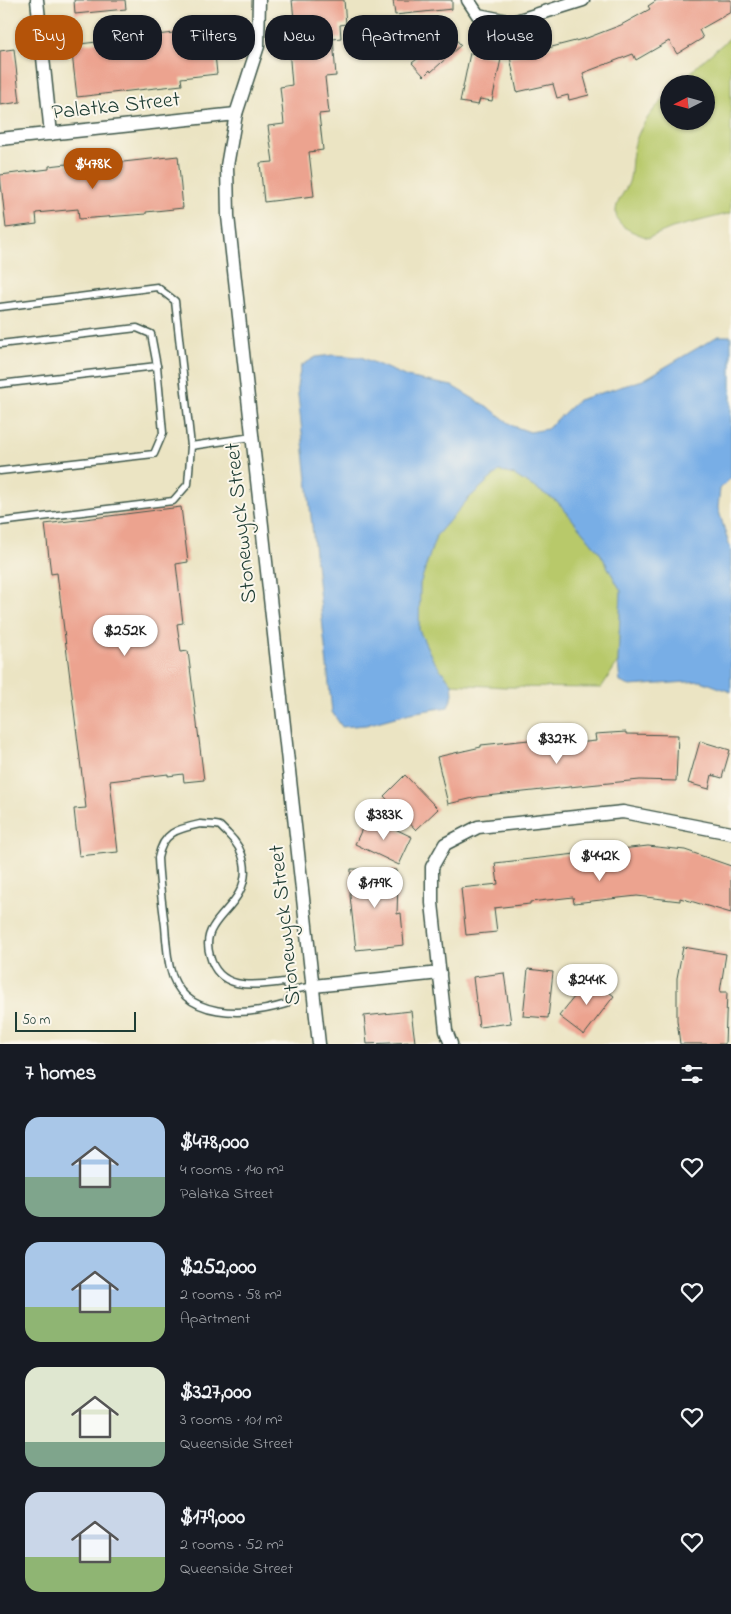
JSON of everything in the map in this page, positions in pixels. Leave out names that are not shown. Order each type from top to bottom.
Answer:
[{"type":"street","points":[[38,0],[51,134]]},
{"type":"street","name":"Stonewyck Street","points":[[259,0],[258,46],[236,114],[227,166],[228,216],[320,1044]]},
{"type":"street","points":[[468,0],[478,15],[513,22],[583,0]]},
{"type":"street","name":"Palatka Street","points":[[0,139],[236,114]]},
{"type":"street","points":[[451,1044],[446,1031],[432,903],[432,867],[445,844],[478,827],[623,812],[731,833]]},
{"type":"street","points":[[313,986],[440,973]]},
{"type":"lane","points":[[0,307],[157,287],[175,301],[192,446],[188,484],[173,501],[0,522]]},
{"type":"lane","points":[[0,344],[137,328],[151,334],[157,366],[162,432],[154,454],[0,471]]},
{"type":"lane","points":[[0,384],[157,366]]},
{"type":"lane","points":[[192,446],[252,437]]},
{"type":"lane","points":[[200,824],[220,826],[240,849],[246,878],[230,907],[213,927],[208,942],[210,958],[216,972],[228,981],[251,986],[284,982],[293,990],[286,1004],[272,1008],[240,1012],[222,1012],[197,1006],[178,988],[170,969],[158,870],[160,845],[169,835],[179,828],[200,824]]},
{"type":"lane","points":[[293,990],[313,986]]},
{"type":"green space","points":[[731,37],[731,213],[672,228],[648,238],[624,227],[617,219],[616,214],[619,201],[631,175],[635,143],[642,127],[660,103],[660,130],[715,130],[715,75],[688,75]]},
{"type":"green space","points":[[499,471],[514,475],[558,502],[600,553],[621,591],[618,662],[601,688],[505,687],[452,684],[433,660],[419,630],[420,584],[436,536],[469,498]]},
{"type":"water","points":[[718,336],[731,336],[731,478],[720,489],[718,508],[731,551],[731,692],[701,681],[630,686],[620,682],[618,662],[621,591],[600,553],[558,502],[514,475],[499,471],[469,498],[436,536],[420,584],[419,630],[433,660],[452,684],[453,694],[448,707],[410,713],[366,725],[342,727],[332,712],[297,386],[301,366],[316,357],[333,355],[361,357],[407,377],[452,386],[491,409],[513,426],[530,432],[547,429],[578,400],[643,380]]},
{"type":"building","points":[[74,0],[125,0],[126,9],[75,14]]},
{"type":"building","points":[[292,0],[344,0],[345,15],[343,15],[343,24],[340,25],[341,38],[333,39],[333,15],[294,15]]},
{"type":"building","points":[[393,0],[452,0],[452,9],[395,15]]},
{"type":"building","points":[[657,0],[731,0],[731,12],[699,30],[703,38],[677,54],[669,41],[636,60],[633,54],[583,73],[589,95],[569,100],[568,95],[557,98],[553,84],[517,92],[511,60],[552,60],[552,47],[587,38],[621,25],[650,9],[648,6]]},
{"type":"building","points":[[172,33],[172,60],[216,60],[217,74],[181,78],[182,85],[77,97],[73,60],[83,60],[83,44],[93,42],[93,60],[162,60],[162,34]]},
{"type":"building","points":[[333,39],[336,76],[325,77],[329,113],[319,114],[323,150],[309,152],[314,196],[264,202],[260,163],[273,162],[268,126],[284,124],[280,87],[292,85],[290,60],[333,60]]},
{"type":"building","points":[[14,49],[20,102],[0,105],[0,51]]},
{"type":"building","points":[[416,60],[444,60],[424,76],[412,63]]},
{"type":"building","points":[[469,60],[501,60],[492,101],[480,99],[478,105],[460,102]]},
{"type":"building","points":[[178,156],[183,208],[146,212],[146,214],[79,219],[78,209],[36,213],[37,224],[6,228],[0,175],[49,169],[49,166],[67,164],[68,167]]},
{"type":"building","points":[[181,507],[188,562],[176,564],[183,623],[177,624],[181,652],[188,651],[204,780],[184,782],[183,774],[168,776],[168,774],[110,781],[118,852],[79,856],[74,809],[86,808],[57,573],[51,574],[45,524]]},
{"type":"building","points":[[626,732],[626,734],[678,735],[676,781],[640,780],[588,785],[478,797],[448,804],[437,757],[481,747],[481,745],[548,738],[549,746],[596,741],[595,734]]},
{"type":"building","points":[[700,741],[730,750],[722,778],[712,775],[709,789],[688,783]]},
{"type":"building","points":[[405,775],[438,809],[416,830],[384,796]]},
{"type":"building","points":[[368,816],[412,837],[399,865],[355,844]]},
{"type":"building","points":[[648,846],[685,850],[731,866],[731,913],[680,898],[680,901],[637,896],[574,903],[573,897],[494,908],[497,932],[466,935],[461,888],[498,884],[495,863]]},
{"type":"building","points":[[351,869],[397,870],[392,882],[398,882],[397,914],[401,913],[404,945],[356,950],[350,896]]},
{"type":"building","points":[[683,947],[726,954],[720,992],[727,992],[725,1044],[680,1044],[677,1020],[677,978]]},
{"type":"building","points":[[528,969],[553,972],[548,1018],[523,1016]]},
{"type":"building","points":[[504,973],[511,1023],[479,1027],[473,977]]},
{"type":"building","points":[[590,977],[614,996],[584,1035],[559,1016]]},
{"type":"building","points":[[411,1011],[415,1042],[367,1044],[364,1016]]}]
